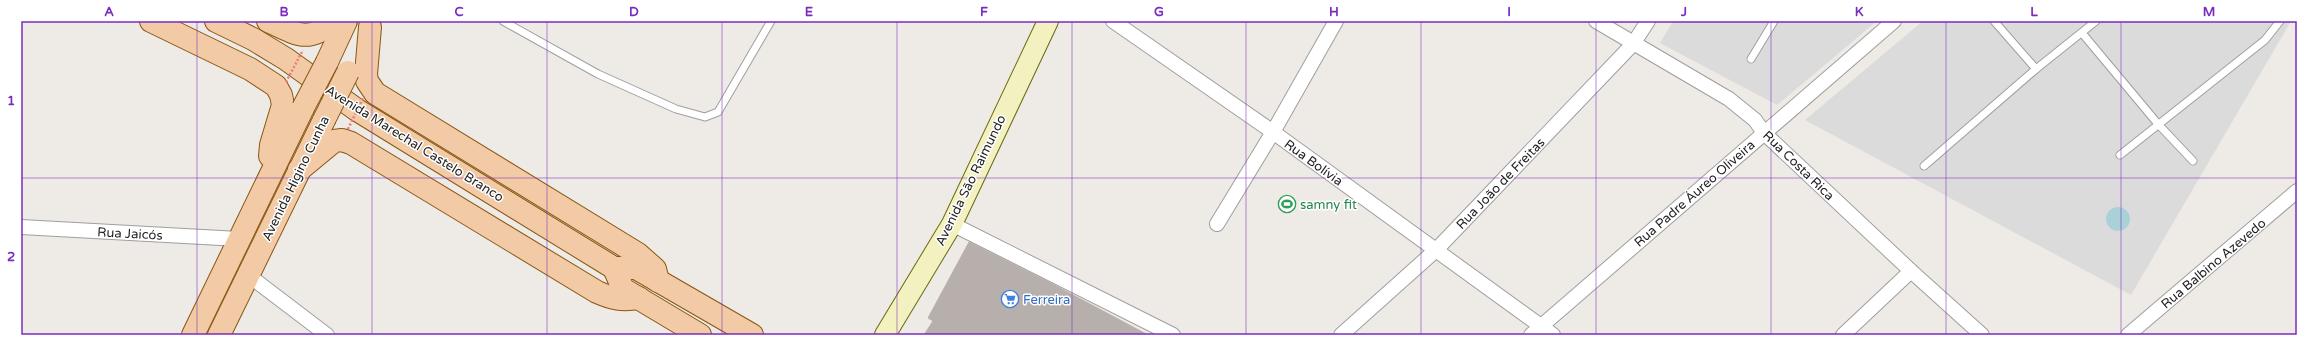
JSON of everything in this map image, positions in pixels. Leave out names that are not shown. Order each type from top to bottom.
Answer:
[{"type":"main road","points":[[150,21],[250,69],[276,86],[281,94],[283,105],[271,145],[269,176]]},
{"type":"main road","name":"Avenida Marechal Castelo Branco","points":[[216,21],[253,38],[286,59],[357,110],[614,268]]},
{"type":"main road","points":[[268,21],[308,36],[319,33],[333,21]]},
{"type":"main road","name":"Avenida Higino Cunha","points":[[194,335],[269,176],[327,62],[346,21]]},
{"type":"main road","points":[[371,24],[366,74],[367,81],[375,93],[638,254],[655,269],[658,281]]},
{"type":"main road","name":"Avenida Higino Cunha","points":[[219,335],[371,24]]},
{"type":"main road","points":[[299,170],[334,141],[342,140],[351,143],[598,292],[614,300],[624,301],[639,298]]},
{"type":"main road","points":[[700,335],[623,289],[614,268],[636,268],[752,335]]},
{"type":"street","name":"Avenida São Raimundo","points":[[885,335],[952,224],[1048,21]]},
{"type":"street","name":"Rua Bolívia","points":[[1112,21],[1273,132],[1553,335]]},
{"type":"street","points":[[1217,224],[1273,132],[1336,21]]},
{"type":"street","name":"Rua Costa Rica","points":[[1596,21],[1729,99],[1755,120],[1764,133],[1911,271],[1982,335]]},
{"type":"street","name":"Rua João de Freitas","points":[[1341,335],[1436,250],[1633,44],[1648,21]]},
{"type":"street","name":"Rua Padre Áureo Oliveira","points":[[1531,335],[1894,21]]},
{"type":"street","name":"Rua Balbino Azevedo","points":[[2128,335],[2297,191]]},
{"type":"street","points":[[952,224],[1169,334]]},
{"type":"street","name":"Rua Jaicós","points":[[21,227],[239,239]]},
{"type":"street","points":[[1843,335],[1911,271]]},
{"type":"street","points":[[248,275],[327,335]]},
{"type":"lane","points":[[503,21],[598,74],[676,110],[705,117],[718,112],[771,21]]},
{"type":"lane","points":[[1752,59],[1774,21]]},
{"type":"lane","points":[[1994,21],[2036,69]]},
{"type":"lane","points":[[1924,166],[2036,69],[2096,21]]},
{"type":"lane","points":[[2120,155],[2265,40],[2280,21]]},
{"type":"lane","points":[[2082,33],[2158,124],[2193,161]]},
{"type":"path","points":[[286,82],[303,50]]},
{"type":"path","points":[[348,129],[364,96]]},
{"type":"shaded area","points":[[1673,21],[1877,21],[1777,105],[1660,43]]},
{"type":"shaded area","points":[[1923,21],[2291,21],[2131,295],[1805,120]]},
{"type":"water","points":[[2118,207],[2123,208],[2129,214],[2129,224],[2123,230],[2118,231],[2113,230],[2107,224],[2106,219],[2107,214],[2113,208]]},
{"type":"building","name":"Ferreira","points":[[969,242],[1047,281],[1148,335],[924,335],[933,321],[928,318]]},
{"type":"place","name":"samny fit","points":[[1287,204]]},
{"type":"place","name":"Ferreira","points":[[1010,299]]}]
